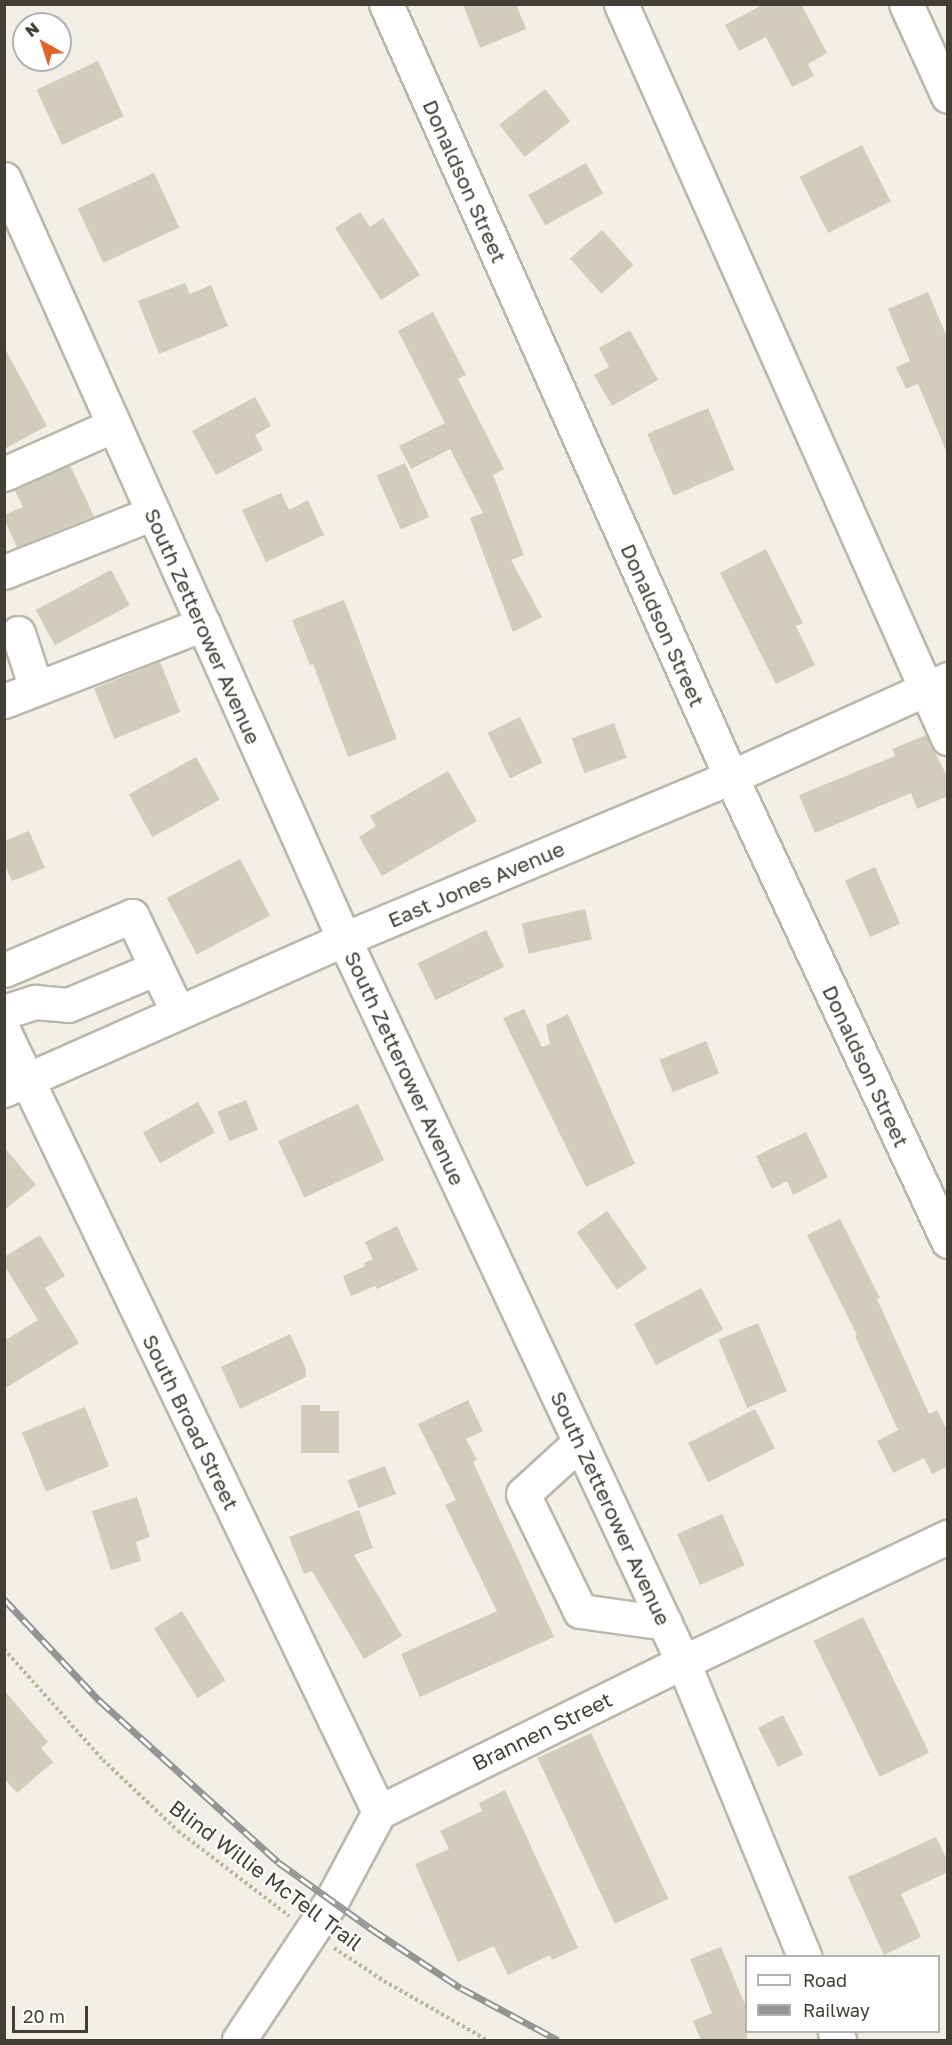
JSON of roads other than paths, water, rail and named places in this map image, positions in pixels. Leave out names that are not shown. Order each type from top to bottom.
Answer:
[{"type":"street","name":"Donaldson Street","points":[[386,4],[731,777],[948,1241]]},
{"type":"street","points":[[621,4],[937,683],[948,738]]},
{"type":"street","points":[[906,4],[948,96]]},
{"type":"street","name":"South Zetterower Avenue","points":[[4,179],[344,939],[683,1662],[804,1955]]},
{"type":"street","points":[[4,474],[114,425]]},
{"type":"street","points":[[4,572],[153,513]]},
{"type":"street","points":[[4,701],[204,624]]},
{"type":"street","points":[[18,633],[36,688]]},
{"type":"street","name":"East Jones Avenue","points":[[15,1085],[344,939],[731,777],[937,683]]},
{"type":"street","points":[[4,970],[132,916],[178,1013]]},
{"type":"street","points":[[4,1012],[35,1002],[68,1005],[157,968]]},
{"type":"street","name":"South Broad Street","points":[[4,1032],[15,1085],[379,1812]]},
{"type":"street","points":[[580,1442],[523,1494],[580,1611],[665,1623]]},
{"type":"street","name":"Brannen Street","points":[[379,1812],[683,1662],[948,1537]]},
{"type":"street","points":[[239,2040],[332,1900],[379,1812]]},
{"type":"railway","points":[[4,1599],[99,1700],[278,1862],[373,1930],[461,1988],[558,2040]]}]
